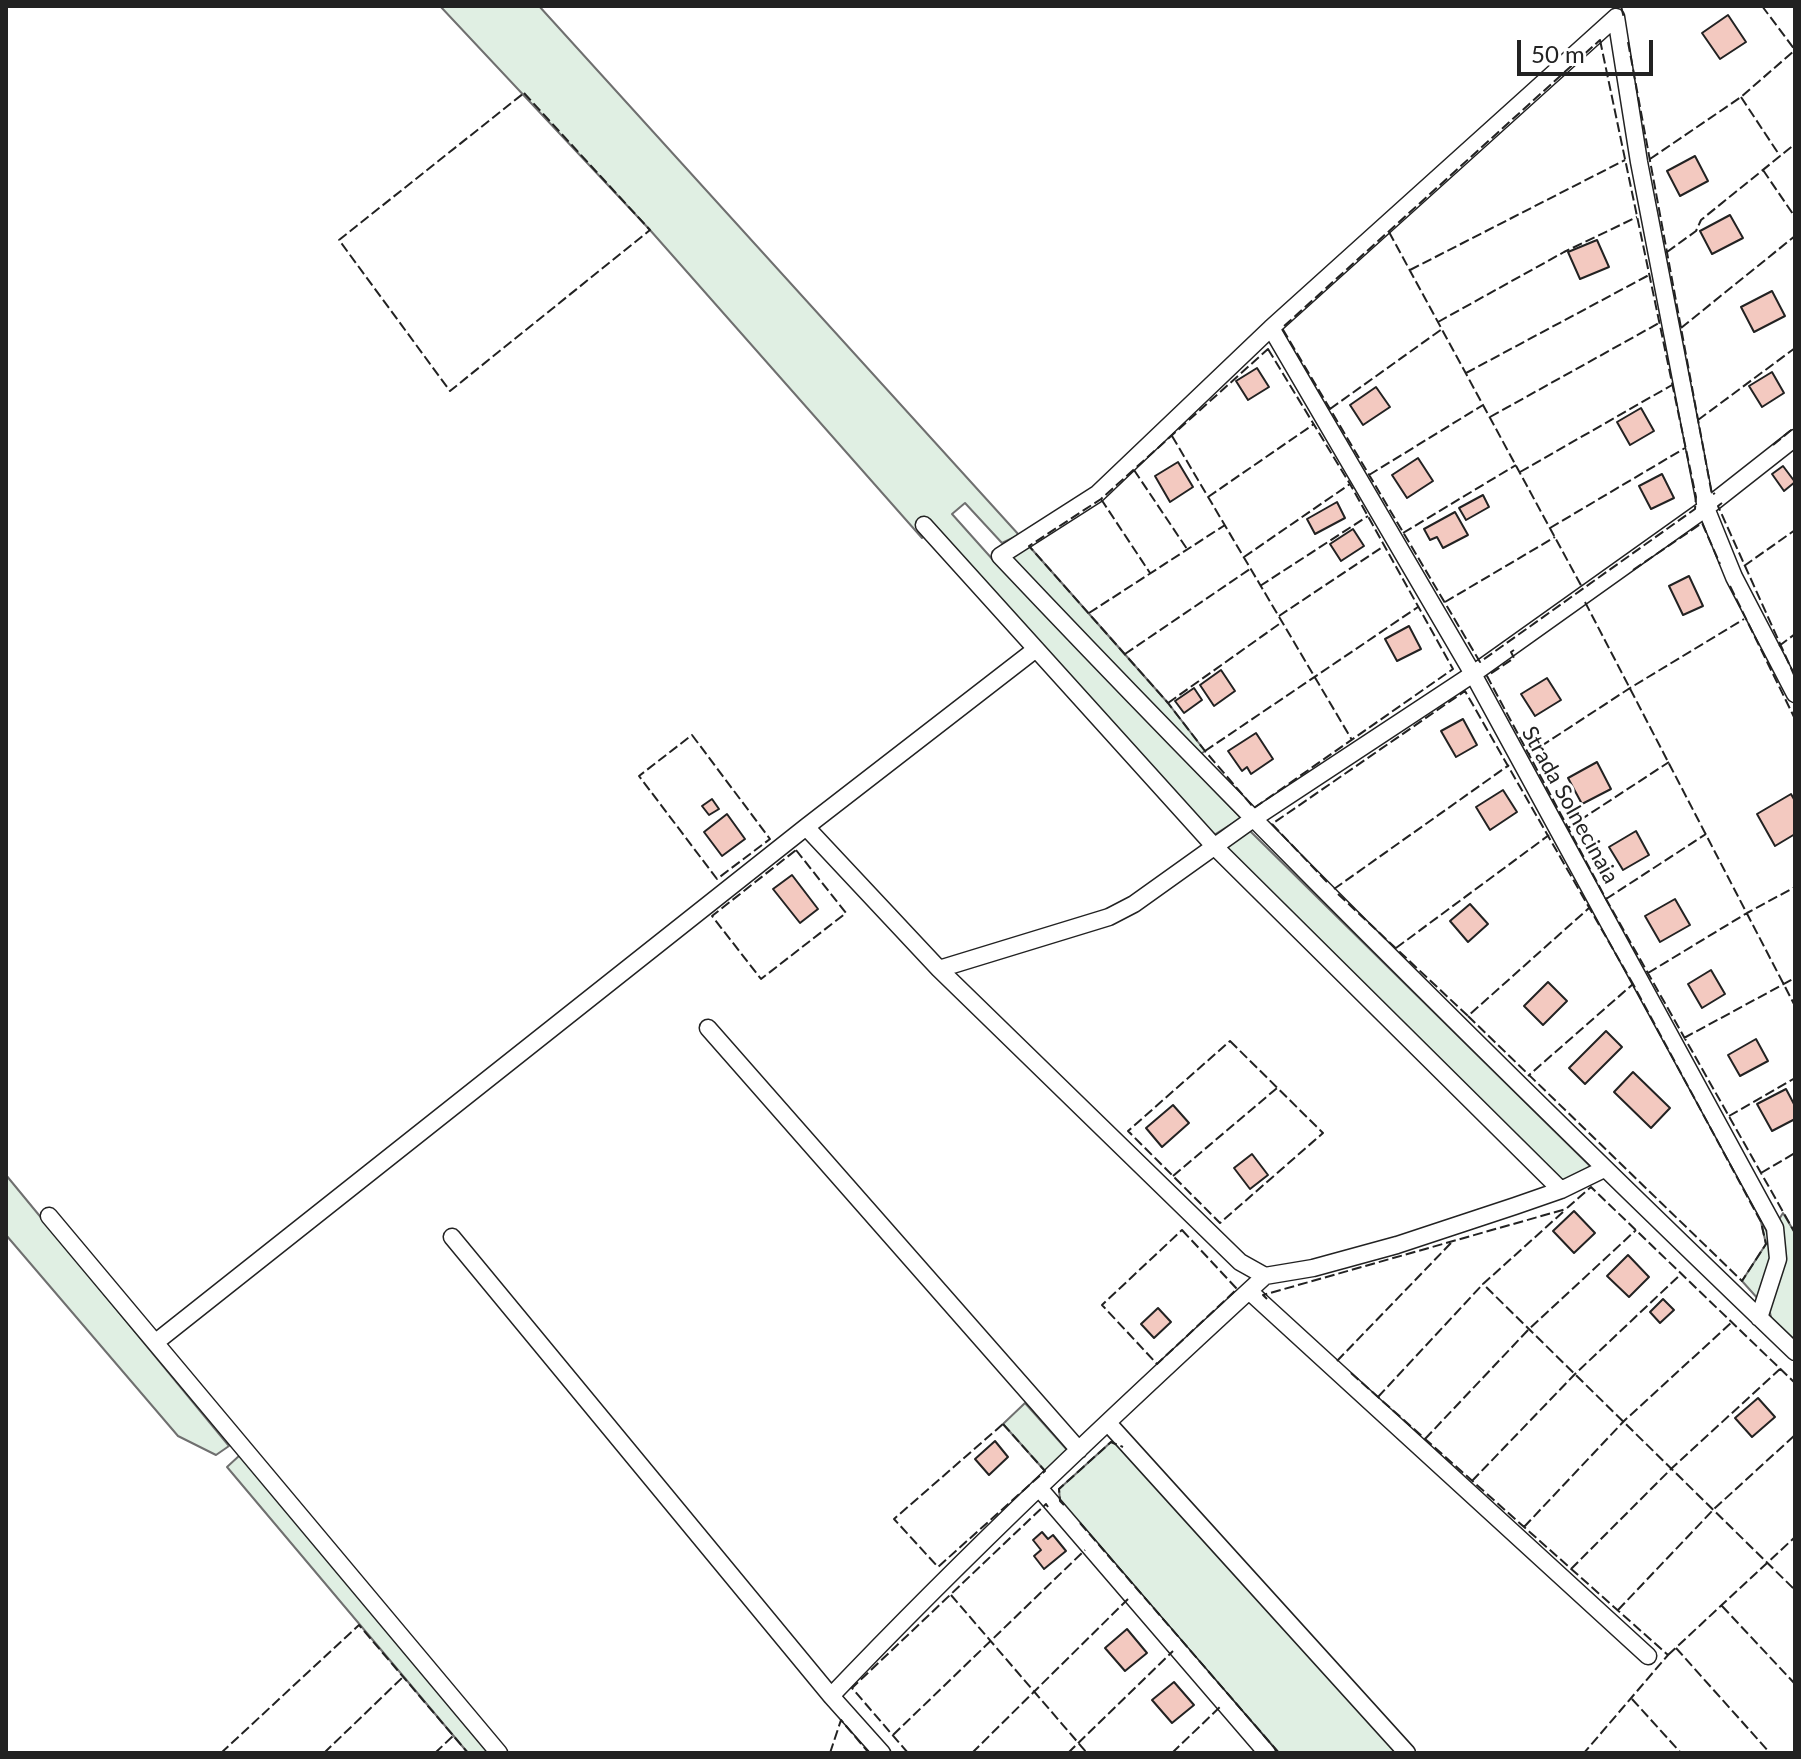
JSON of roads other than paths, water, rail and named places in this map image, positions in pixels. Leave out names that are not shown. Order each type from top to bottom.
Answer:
[{"type":"street","points":[[1795,694],[1734,577],[1706,508],[1639,162],[1616,17],[1271,328],[1097,494],[1000,556],[1253,819],[1604,1169],[1795,1352]]},
{"type":"street","name":"Strada Solnecinaia","points":[[1271,328],[1473,674],[1775,1228],[1778,1259],[1759,1318]]},
{"type":"street","points":[[939,969],[1109,917],[1134,904],[1253,819],[1473,674],[1706,508],[1795,438]]},
{"type":"street","points":[[924,525],[1214,846],[1561,1190]]},
{"type":"street","points":[[156,1342],[806,827],[1036,649]]},
{"type":"street","points":[[806,827],[939,969],[1240,1262],[1265,1276]]},
{"type":"street","points":[[708,1028],[1079,1450]]},
{"type":"street","points":[[831,1696],[913,1610],[1039,1488],[1265,1276],[1313,1268],[1397,1245],[1561,1190],[1604,1169]]},
{"type":"street","points":[[49,1216],[499,1753]]},
{"type":"street","points":[[452,1237],[831,1696],[882,1753]]},
{"type":"street","points":[[1249,1291],[1648,1656]]},
{"type":"street","points":[[1108,1423],[1407,1753]]},
{"type":"street","points":[[1039,1488],[1267,1753]]}]
